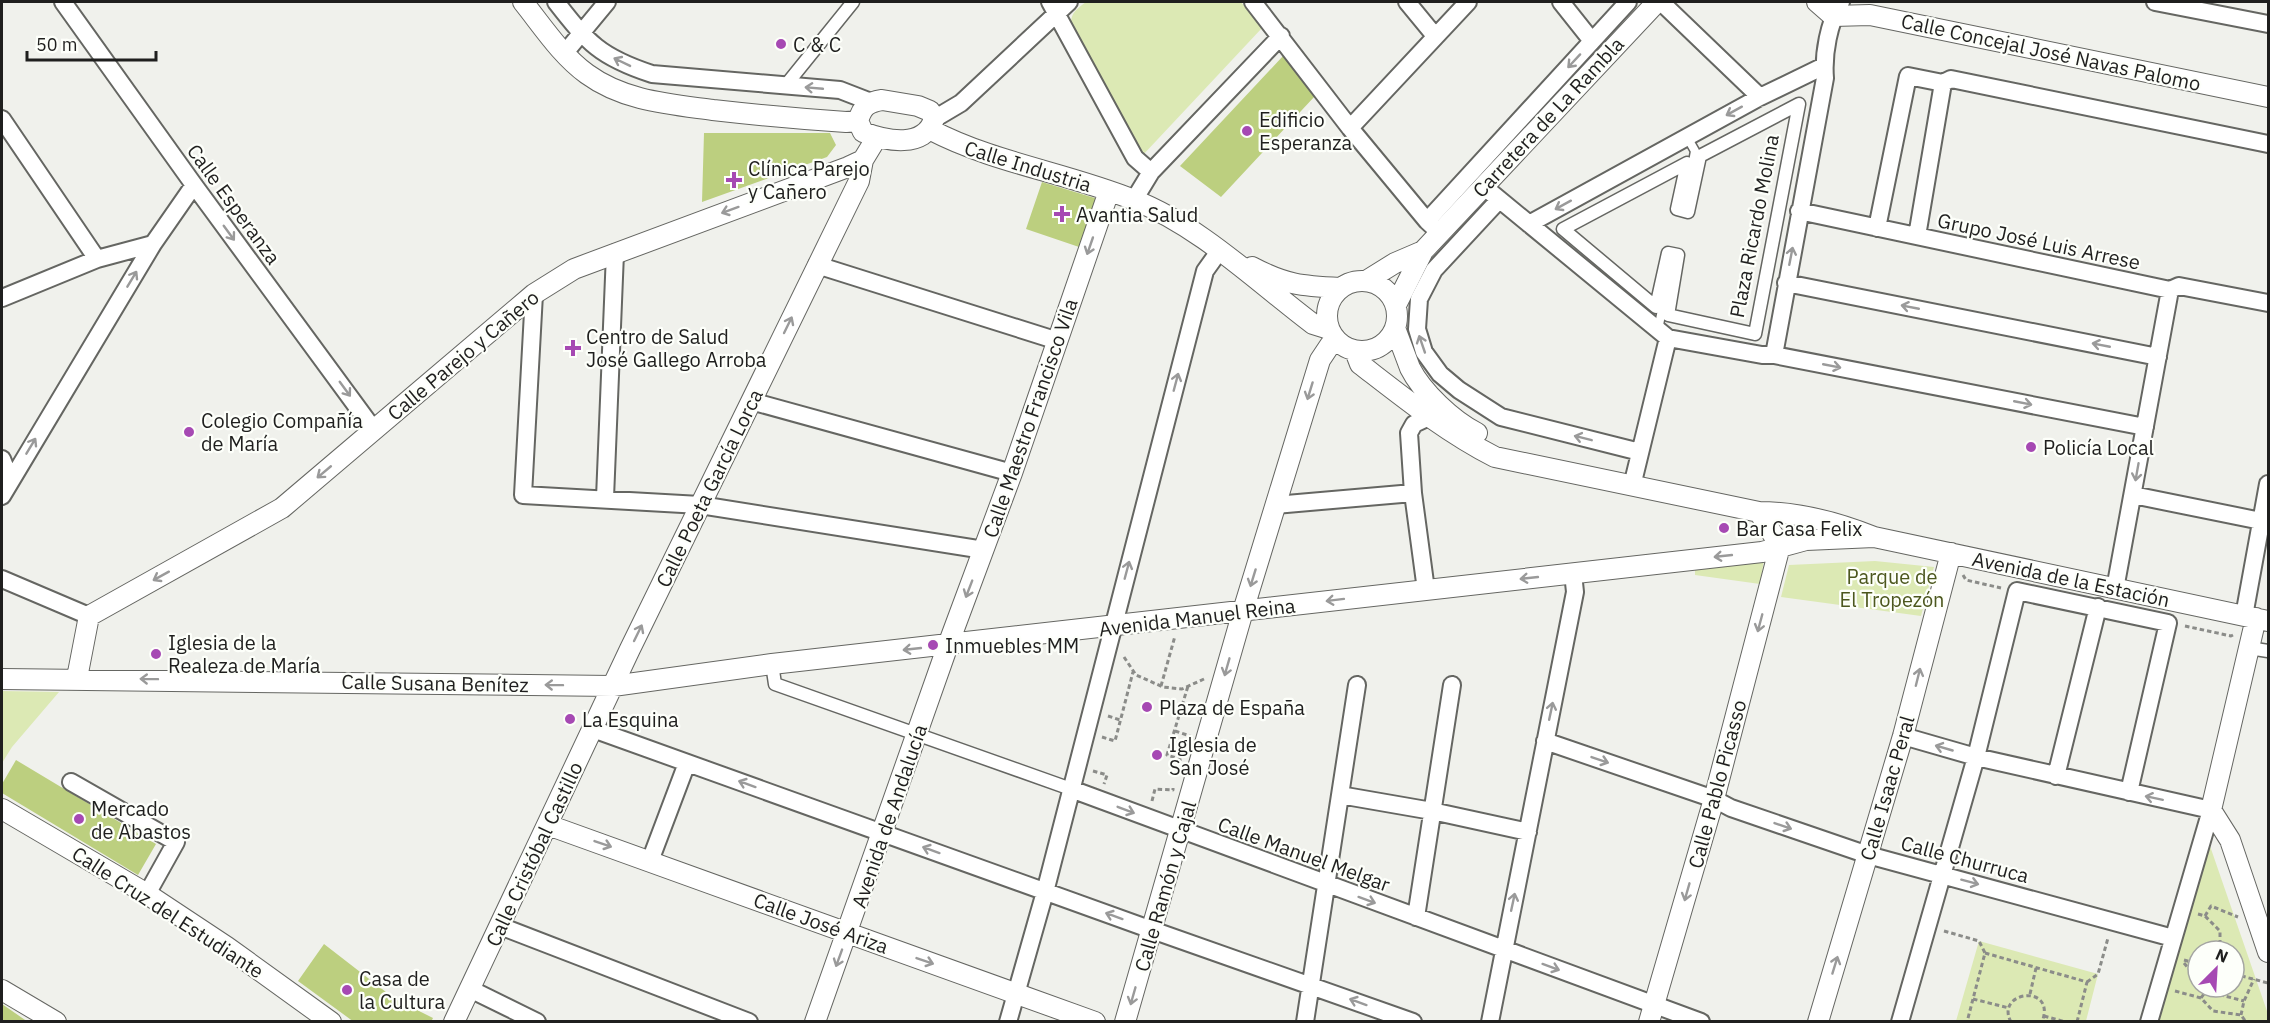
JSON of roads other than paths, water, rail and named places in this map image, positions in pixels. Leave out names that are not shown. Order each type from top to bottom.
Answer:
[{"type":"street","name":"Calle Esperanza","points":[[63,2],[194,186],[375,430]]},
{"type":"street","points":[[523,2],[564,54],[587,74],[614,89],[649,102],[757,115],[858,121]]},
{"type":"street","points":[[556,2],[594,47],[652,74],[840,90],[871,102]]},
{"type":"street","points":[[564,54],[607,2]]},
{"type":"street","points":[[786,86],[853,2]]},
{"type":"street","points":[[1253,2],[1350,128],[1433,227]]},
{"type":"street","points":[[1407,2],[1435,36]]},
{"type":"street","points":[[1350,128],[1468,2]]},
{"type":"street","points":[[1561,2],[1592,41]]},
{"type":"street","name":"Carretera de La Rambla","points":[[1396,305],[1433,227],[1628,2]]},
{"type":"street","points":[[1659,2],[1760,97]]},
{"type":"street","name":"Carretera de La Rambla","points":[[1433,227],[1484,186],[1659,2]]},
{"type":"street","points":[[1774,355],[1825,78],[1824,66],[1837,9],[1817,2]]},
{"type":"street","points":[[2155,2],[2175,3],[2268,24]]},
{"type":"street","points":[[871,102],[861,109],[858,121],[863,132],[877,137],[902,140],[919,138],[961,103],[1058,5],[1135,158],[1151,172]]},
{"type":"street","name":"Calle Concejal José Navas Palomo","points":[[1837,9],[2268,97]]},
{"type":"street","points":[[1134,200],[1151,172],[1281,36]]},
{"type":"street","points":[[1529,224],[1760,97],[1824,66]]},
{"type":"street","points":[[1877,228],[1908,76],[1943,83],[1951,79],[2268,144]]},
{"type":"street","points":[[1917,236],[1943,83]]},
{"type":"street","name":"Calle Industria","points":[[871,102],[882,100],[918,106],[930,111],[932,125],[955,143],[1134,200],[1167,215],[1220,250],[1271,277],[1299,286],[1340,288]]},
{"type":"street","name":"Plaza Ricardo Molina","points":[[1799,104],[1755,334],[1668,315],[1678,255],[1668,253],[1656,308],[1563,229],[1687,163],[1677,210],[1688,212],[1700,156],[1799,104]]},
{"type":"street","points":[[2,119],[97,259]]},
{"type":"street","name":"Calle Poeta García Lorca","points":[[613,686],[859,181],[863,160],[877,137]]},
{"type":"street","name":"Calle Parejo y Cañero","points":[[89,616],[282,508],[534,294],[574,269],[863,160]]},
{"type":"street","points":[[2,496],[10,479],[153,244],[194,186]]},
{"type":"street","points":[[1484,186],[1663,334],[1762,355],[1774,355],[2145,427]]},
{"type":"street","name":"Calle Maestro Francisco Vila","points":[[948,645],[1012,473],[1109,191]]},
{"type":"street","points":[[1499,200],[1434,270],[1419,299],[1417,329],[1424,352],[1440,374],[1501,417],[1640,452]]},
{"type":"street","name":"Grupo José Luis Arrese","points":[[1799,211],[2170,290],[2179,286],[2268,303]]},
{"type":"street","points":[[2,298],[97,259],[153,244]]},
{"type":"street","points":[[1008,1022],[1045,891],[1205,271],[1220,250]]},
{"type":"street","name":"Calle Industria","points":[[1220,250],[1264,287],[1331,334]]},
{"type":"street","name":"Carretera de La Rambla","points":[[1366,281],[1395,263],[1423,251]]},
{"type":"street","points":[[605,498],[615,253]]},
{"type":"street","points":[[817,265],[1058,341]]},
{"type":"street","points":[[1366,281],[1384,289],[1396,305],[1397,321],[1384,344],[1365,352],[1355,351],[1340,344],[1331,334],[1326,320],[1329,302],[1340,288],[1348,283],[1366,281]]},
{"type":"street","points":[[1786,283],[2158,357]]},
{"type":"street","points":[[2115,589],[2170,290]]},
{"type":"street","points":[[534,294],[523,495],[700,505],[984,550]]},
{"type":"street","points":[[1395,328],[1411,370],[1436,402],[1468,429],[1540,465]]},
{"type":"street","name":"Calle Ramón y Cajal","points":[[1125,1022],[1243,611],[1320,360],[1331,334]]},
{"type":"street","points":[[1355,351],[1360,364],[1429,417],[1469,444],[1495,457],[1632,486],[1663,334]]},
{"type":"street","points":[[751,401],[1012,473]]},
{"type":"street","points":[[1426,590],[1413,493],[1409,433],[1414,424],[1429,417]]},
{"type":"street","points":[[2,459],[10,479]]},
{"type":"street","points":[[2149,1022],[2259,649],[2256,618],[2261,521],[2268,484]]},
{"type":"street","name":"Avenida de la Estación","points":[[1632,486],[1759,512],[1777,512],[1850,527],[1874,537],[2256,618]]},
{"type":"street","points":[[1275,505],[1413,493]]},
{"type":"street","points":[[2133,495],[2261,521]]},
{"type":"street","points":[[1759,512],[1780,546]]},
{"type":"street","name":"Avenida de la Estación","points":[[1780,546],[1806,540],[1874,537]]},
{"type":"street","name":"Avenida Manuel Reina","points":[[613,686],[772,664],[1762,552],[1780,546]]},
{"type":"street","name":"Calle Pablo Picasso","points":[[1652,1013],[1714,799],[1780,546]]},
{"type":"street","name":"Calle Isaac Peral","points":[[1818,1022],[1903,736],[1951,553]]},
{"type":"street","points":[[1490,1022],[1575,592],[1573,573]]},
{"type":"street","points":[[2,579],[89,616],[77,678]]},
{"type":"street","points":[[1900,1022],[1976,757],[2017,591],[2168,623],[2129,792]]},
{"type":"street","points":[[2056,776],[2098,608]]},
{"type":"street","name":"Avenida de Andalucía","points":[[815,1022],[948,645]]},
{"type":"street","name":"Calle Manuel Melgar","points":[[772,664],[775,684],[1071,789],[1416,917],[1503,950],[1652,1013],[1701,1022]]},
{"type":"street","name":"Calle Susana Benítez","points":[[2,679],[77,678],[613,686]]},
{"type":"street","points":[[1305,1022],[1357,685]]},
{"type":"street","name":"Calle Cristóbal Castillo","points":[[454,1022],[613,686]]},
{"type":"street","points":[[1416,917],[1452,686]]},
{"type":"street","points":[[593,729],[1413,1022]]},
{"type":"street","points":[[1903,736],[1976,757],[2211,810],[2230,840],[2268,952]]},
{"type":"street","name":"Calle Churruca","points":[[1545,741],[1868,855],[2173,938]]},
{"type":"street","points":[[650,861],[687,763]]},
{"type":"street","points":[[71,782],[176,842],[147,894]]},
{"type":"street","points":[[1340,795],[1432,810],[1528,832]]},
{"type":"street","name":"Calle Cruz del Estudiante","points":[[2,809],[147,894],[227,947],[331,1022]]},
{"type":"street","name":"Calle José Ariza","points":[[548,825],[1095,1022]]},
{"type":"street","points":[[500,926],[749,1022]]},
{"type":"street","points":[[470,989],[537,1022]]},
{"type":"street","points":[[2,990],[56,1022]]},
{"type":"lane","points":[[1684,208],[1695,151],[1687,137]]},
{"type":"lane","points":[[1663,334],[1673,258]]},
{"type":"place","name":"C & C","points":[[781,44]]},
{"type":"place","name":"Edificio Esperanza","points":[[1247,131]]},
{"type":"place","name":"Clínica Parejo y Cañero","points":[[734,180]]},
{"type":"place","name":"Avantia Salud","points":[[1062,214]]},
{"type":"place","name":"Centro de Salud José Gallego Arroba","points":[[573,348]]},
{"type":"place","name":"Colegio Compañía de María","points":[[189,432]]},
{"type":"place","name":"Policía Local","points":[[2031,447]]},
{"type":"place","name":"Bar Casa Felix","points":[[1724,528]]},
{"type":"place","name":"Inmuebles MM","points":[[933,645]]},
{"type":"place","name":"Iglesia de la Realeza de María","points":[[156,654]]},
{"type":"place","name":"Plaza de España","points":[[1147,707]]},
{"type":"place","name":"La Esquina","points":[[570,719]]},
{"type":"place","name":"Iglesia de San José","points":[[1157,755]]},
{"type":"place","name":"Mercado de Abastos","points":[[79,819]]},
{"type":"place","name":"Casa de la Cultura","points":[[347,990]]},
{"type":"park label","name":"Parque de El Tropezón","points":[[1892,588]]}]
